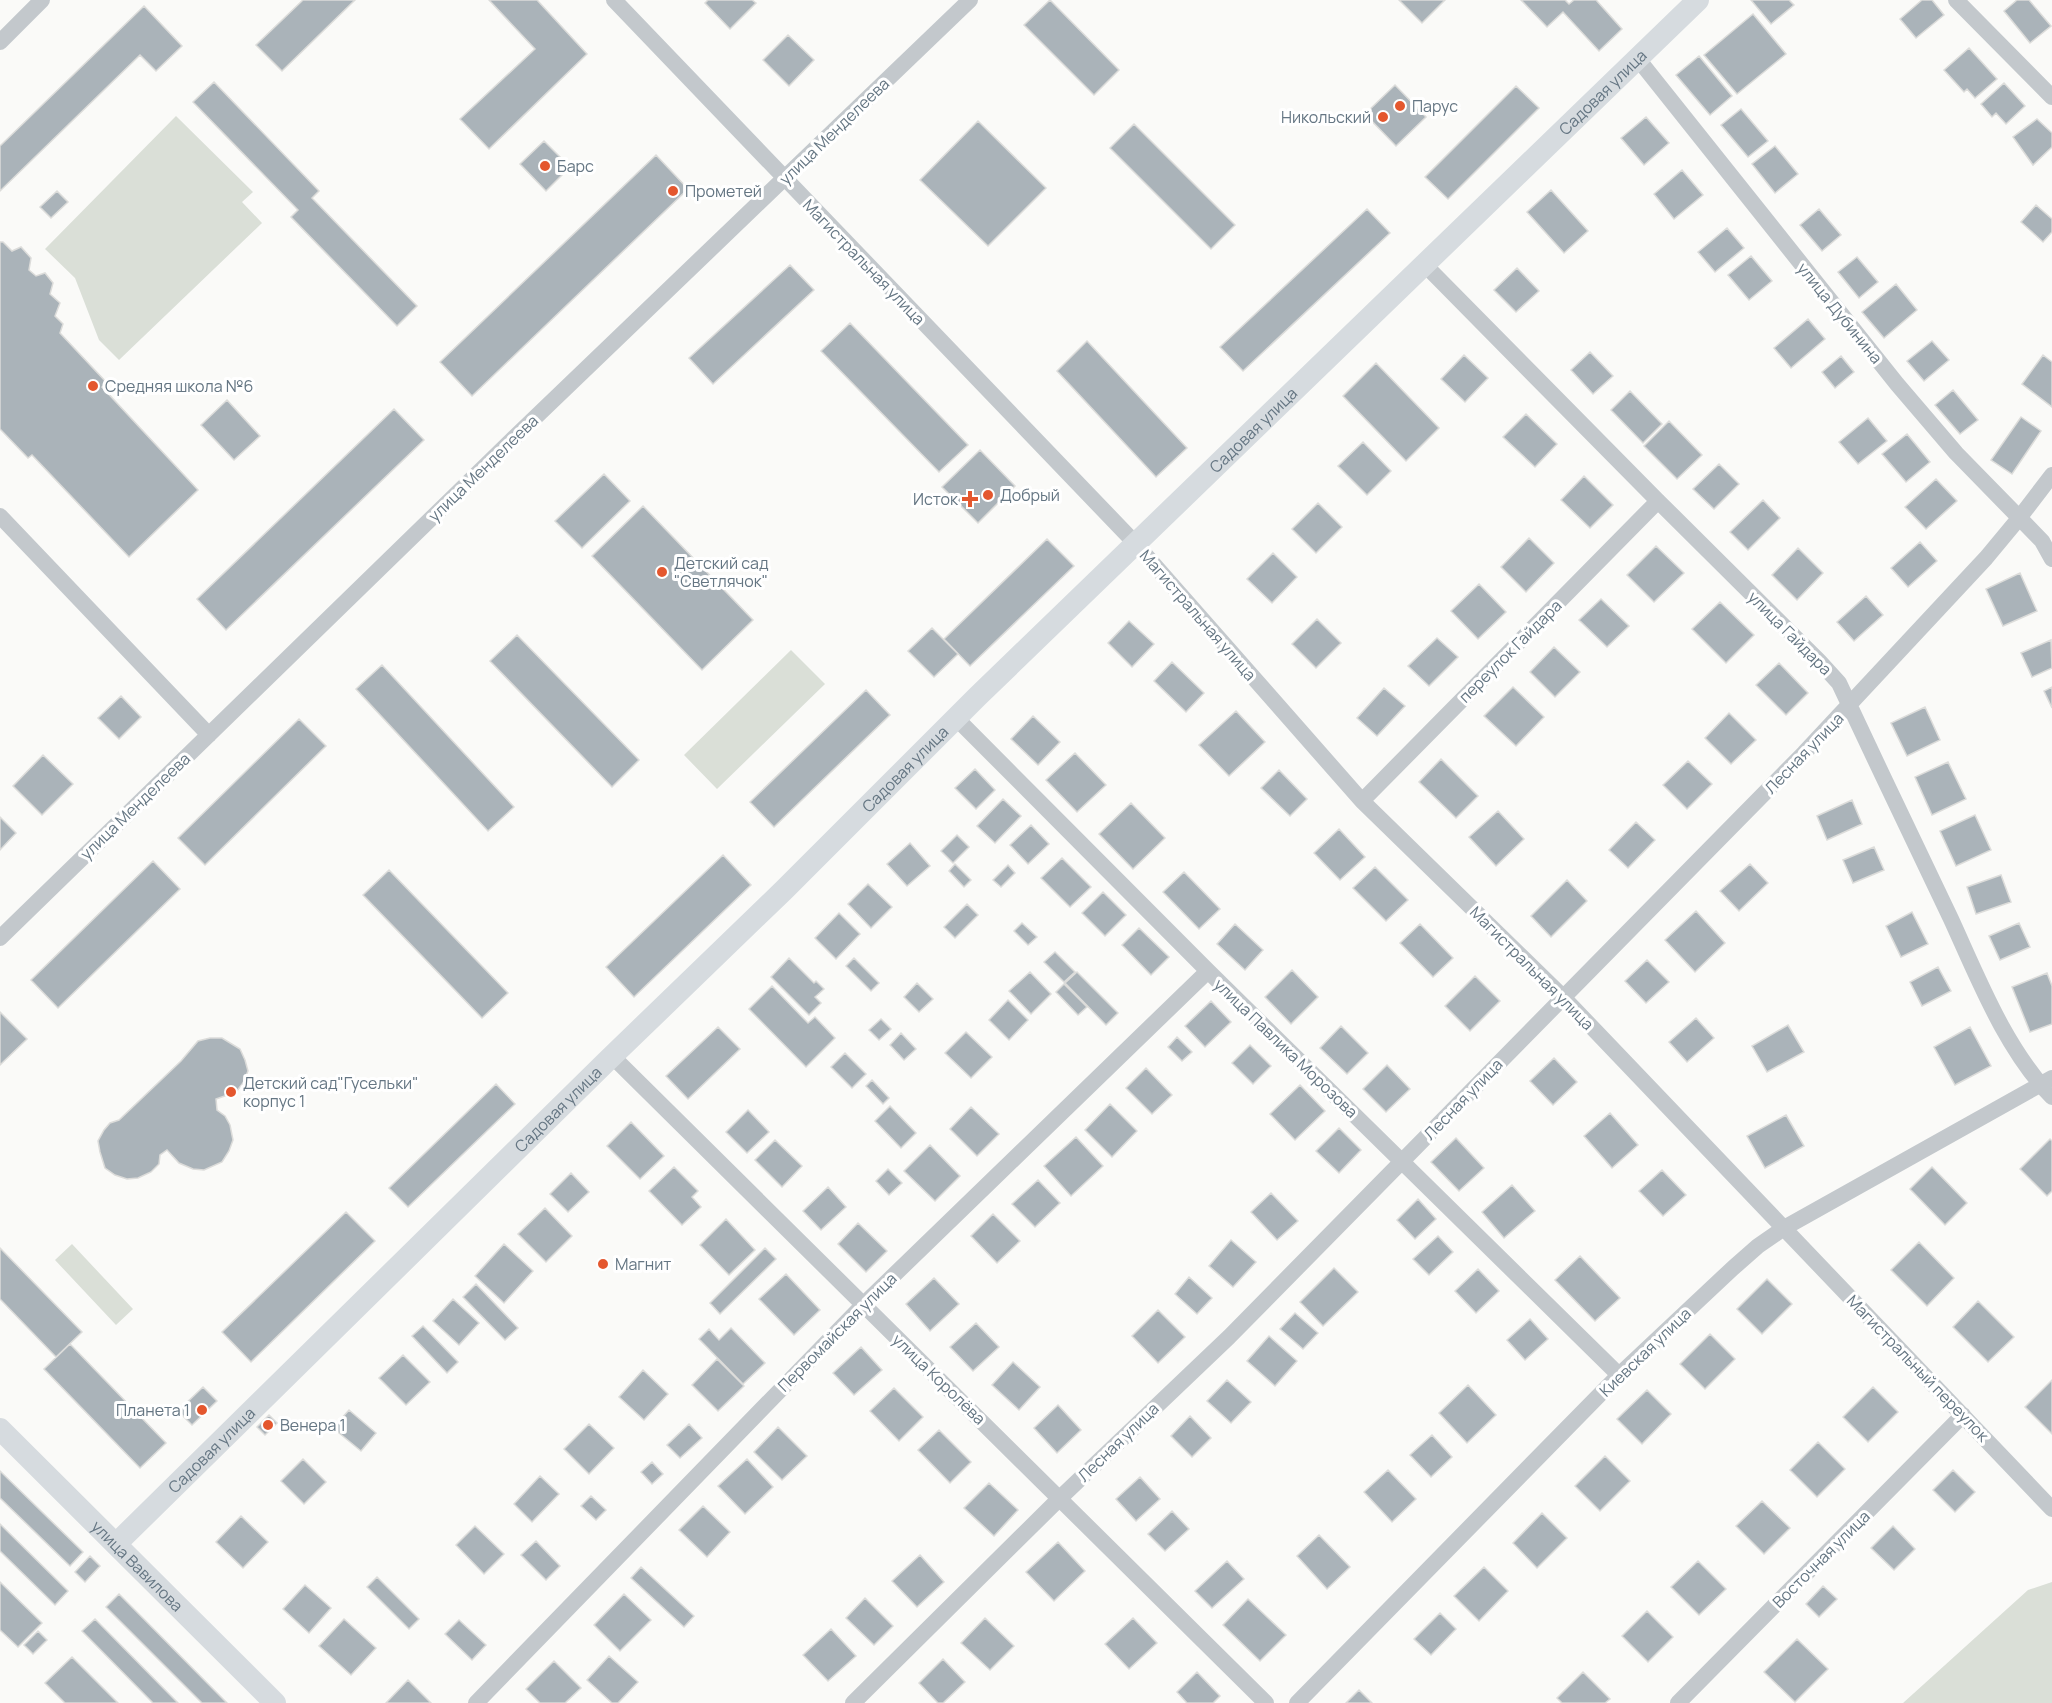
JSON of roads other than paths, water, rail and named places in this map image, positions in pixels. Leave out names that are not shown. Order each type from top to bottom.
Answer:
[{"type":"street","points":[[0,42],[42,0]]},
{"type":"street","name":"Магистральная улица","points":[[614,0],[1135,543],[1362,801],[1563,997],[1784,1228]]},
{"type":"street","name":"улица Менделеева","points":[[0,938],[970,0]]},
{"type":"street","name":"Садовая улица","points":[[116,1544],[1135,543],[1230,454],[1698,0]]},
{"type":"street","points":[[1956,0],[2052,97]]},
{"type":"street","name":"улица Дубинина","points":[[1638,59],[1897,384],[1956,453],[2042,541],[2052,559]]},
{"type":"street","name":"улица Гайдара","points":[[1424,264],[1820,661],[1839,683],[1984,990],[2016,1050],[2048,1086]]},
{"type":"street","name":"Лесная улица","points":[[853,1703],[1060,1498],[1229,1337],[1796,762],[1986,558],[2052,475]]},
{"type":"street","name":"переулок Гайдара","points":[[1362,801],[1658,501]]},
{"type":"street","points":[[0,516],[209,735]]},
{"type":"street","name":"улица Павлика Морозова","points":[[956,718],[1208,971],[1619,1375]]},
{"type":"street","name":"Первомайская улица","points":[[476,1703],[863,1305],[1208,971]]},
{"type":"street","name":"улица Королёва","points":[[612,1056],[1266,1703]]},
{"type":"street","name":"Киевская улица","points":[[1297,1703],[1619,1375],[1758,1246],[1784,1228],[2048,1086]]},
{"type":"street","name":"Магистральный переулок","points":[[1784,1228],[2052,1509]]},
{"type":"street","name":"Восточная улица","points":[[1678,1703],[1963,1415]]},
{"type":"street","name":"улица Вавилова","points":[[0,1429],[275,1703]]},
{"type":"place","name":"Парус","points":[[1400,106]]},
{"type":"place","name":"Никольский","points":[[1383,117]]},
{"type":"place","name":"Барс","points":[[545,166]]},
{"type":"place","name":"Прометей","points":[[673,191]]},
{"type":"place","name":"Средняя школа №6","points":[[93,386]]},
{"type":"place","name":"Добрый","points":[[988,495]]},
{"type":"place","name":"Исток","points":[[970,499]]},
{"type":"place","name":"Детский сад \"Светлячок\"","points":[[662,572]]},
{"type":"place","name":"Детский сад\"Гусельки\" корпус 1","points":[[231,1092]]},
{"type":"place","name":"Магнит","points":[[603,1264]]},
{"type":"place","name":"Планета 1","points":[[202,1410]]},
{"type":"place","name":"Венера 1","points":[[268,1425]]}]
